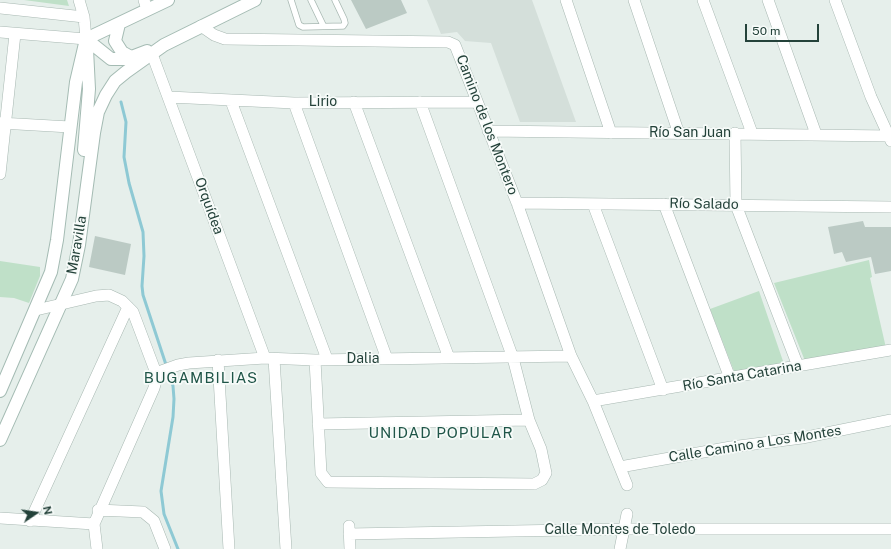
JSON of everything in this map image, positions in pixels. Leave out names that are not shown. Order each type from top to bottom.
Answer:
[{"type":"main road","points":[[86,40],[119,24],[145,5],[168,0]]},
{"type":"main road","points":[[86,40],[102,54],[111,58],[122,60],[164,45],[256,0]]},
{"type":"main road","points":[[119,24],[115,41],[122,52],[131,57]]},
{"type":"main road","points":[[86,40],[89,89],[84,162],[88,174]]},
{"type":"main road","name":"Maravilla","points":[[0,391],[51,272],[57,240],[76,82],[86,40]]},
{"type":"main road","name":"Maravilla","points":[[0,440],[72,279],[80,245],[88,174],[98,112],[115,81],[164,45]]},
{"type":"street","points":[[0,32],[86,40],[84,17],[79,0]]},
{"type":"street","points":[[566,0],[611,133]]},
{"type":"street","points":[[634,0],[679,134]]},
{"type":"street","points":[[703,0],[752,133]]},
{"type":"street","points":[[768,0],[816,134]]},
{"type":"street","points":[[835,0],[871,97],[890,137]]},
{"type":"street","points":[[0,8],[84,17]]},
{"type":"street","name":"Camino de los Montero","points":[[201,26],[214,35],[225,39],[452,43],[457,48],[488,132],[518,203],[571,356],[593,401],[627,485]]},
{"type":"street","points":[[0,174],[3,123],[15,34]]},
{"type":"street","name":"Orquídea","points":[[150,55],[169,97],[270,358],[286,549]]},
{"type":"street","name":"Lirio","points":[[169,97],[294,103],[477,102]]},
{"type":"street","points":[[231,101],[327,359]]},
{"type":"street","points":[[354,102],[449,358]]},
{"type":"street","points":[[315,360],[321,473],[323,478],[328,482],[534,484],[542,480],[546,469],[541,449],[529,420],[513,358],[420,102]]},
{"type":"street","points":[[294,103],[387,358]]},
{"type":"street","points":[[3,123],[70,127]]},
{"type":"street","name":"Río San Juan","points":[[488,132],[679,134],[752,133],[890,137]]},
{"type":"street","points":[[735,133],[736,204],[798,366]]},
{"type":"street","name":"Río Salado","points":[[518,203],[736,204],[891,207]]},
{"type":"street","points":[[592,204],[663,390]]},
{"type":"street","points":[[664,204],[730,378]]},
{"type":"street","points":[[36,310],[96,296],[109,295],[122,301],[133,312],[158,372],[154,388],[98,510],[94,524],[97,549]]},
{"type":"street","points":[[30,521],[128,307]]},
{"type":"street","name":"Río Santa Catarina","points":[[593,401],[891,350]]},
{"type":"street","name":"Dalia","points":[[158,372],[178,365],[218,360],[270,358],[315,360],[571,356]]},
{"type":"street","points":[[218,360],[229,549]]},
{"type":"street","points":[[318,424],[529,420]]},
{"type":"street","name":"Calle Camino a Los Montes","points":[[620,467],[731,447],[802,438],[891,420]]},
{"type":"street","points":[[98,510],[144,512],[152,518],[165,549]]},
{"type":"street","points":[[620,549],[627,514]]},
{"type":"street","points":[[0,518],[94,524]]},
{"type":"street","name":"Calle Montes de Toledo","points":[[350,549],[349,530],[891,529]]},
{"type":"lane","points":[[291,0],[299,25],[303,27],[343,26],[345,24],[335,0]]},
{"type":"lane","points":[[311,0],[323,26]]},
{"type":"shaded area","points":[[427,0],[532,0],[576,122],[520,122],[491,43],[465,41],[457,32],[441,34]]},
{"type":"green space","points":[[24,0],[67,0],[69,6]]},
{"type":"green space","points":[[869,260],[872,277],[870,278],[886,348],[805,361],[774,283]]},
{"type":"green space","points":[[0,261],[40,267],[40,276],[29,303],[14,298],[0,297]]},
{"type":"green space","points":[[759,291],[784,364],[737,374],[734,371],[710,309]]},
{"type":"building","points":[[351,0],[401,0],[407,13],[366,29]]},
{"type":"building","points":[[863,221],[865,227],[891,227],[891,271],[875,274],[871,257],[846,262],[842,252],[834,254],[828,227]]},
{"type":"building","points":[[95,236],[131,244],[125,275],[89,267]]},
{"type":"waterway","points":[[121,102],[126,122],[124,157],[129,183],[143,232],[143,295],[173,386],[173,417],[161,491],[164,514],[178,549]]},
{"type":"district","name":"BUGAMBILIAS","points":[[201,378]]},
{"type":"district","name":"UNIDAD POPULAR","points":[[441,433]]}]
